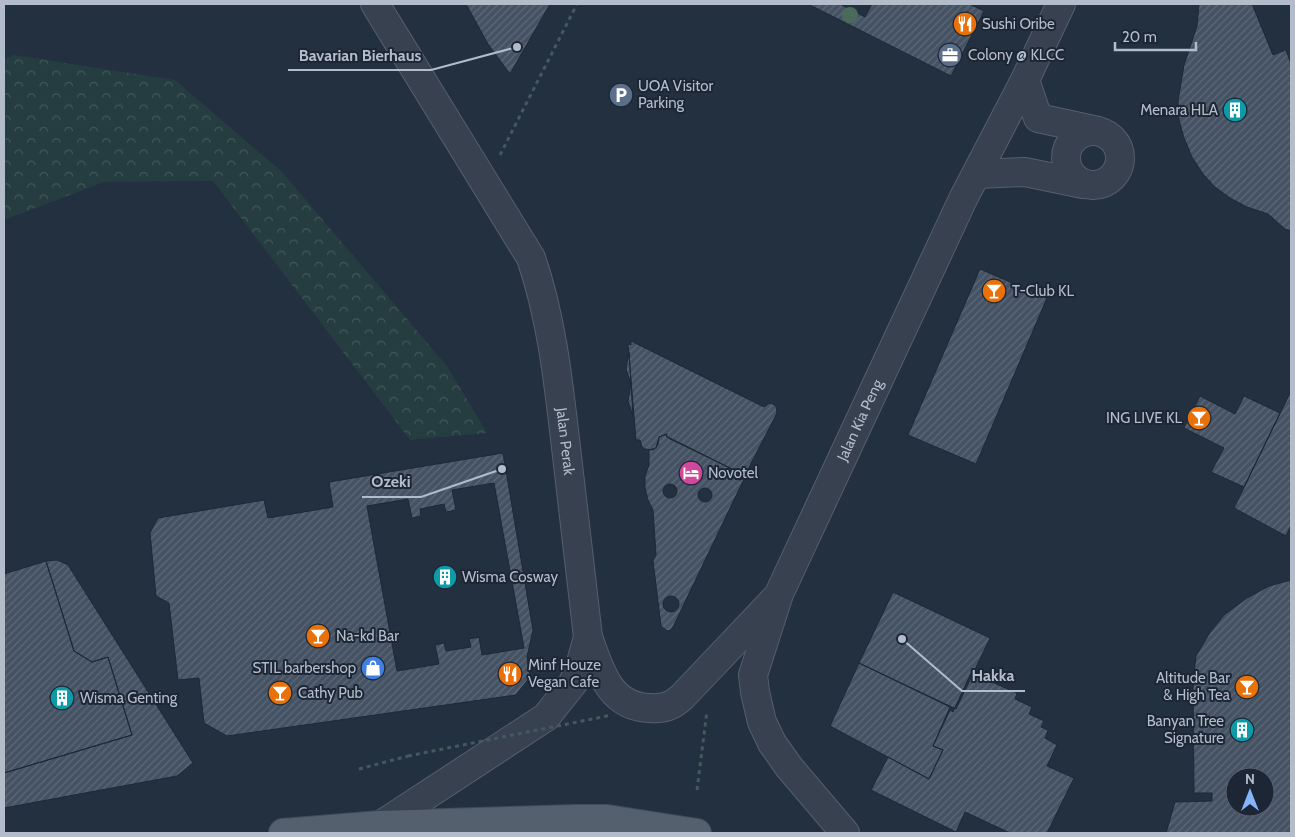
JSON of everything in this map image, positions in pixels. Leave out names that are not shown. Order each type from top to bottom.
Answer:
[{"type":"main road","points":[[283,833],[607,819],[697,833]]},
{"type":"street","name":"Jalan Perak","points":[[375,4],[531,258],[540,284],[547,312],[560,396],[588,637],[573,683],[546,718],[397,827]]},
{"type":"street","name":"Jalan Kia Peng","points":[[845,833],[772,744],[762,722],[753,674],[779,594],[963,199],[1062,4]]},
{"type":"street","points":[[1025,80],[1038,118],[1103,133],[1113,140],[1118,148],[1120,156],[1119,166],[1115,174],[1096,182],[1075,179],[1069,172],[1066,164],[1068,146],[1082,133],[1090,131],[1103,133]]},
{"type":"street","points":[[977,174],[1026,172],[1096,182]]},
{"type":"street","points":[[588,637],[604,680],[616,696],[630,705],[644,708],[671,706],[682,697],[779,594]]},
{"type":"path","points":[[499,158],[577,4]]},
{"type":"path","points":[[697,790],[708,704]]},
{"type":"path","points":[[359,768],[408,756],[612,715]]},
{"type":"green space","points":[[14,55],[175,80],[282,172],[447,366],[487,433],[410,440],[213,181],[104,182],[4,220],[4,59]]},
{"type":"building","points":[[466,4],[550,4],[510,74],[488,44]]},
{"type":"building","points":[[808,4],[840,4],[865,17],[872,4],[969,4],[984,11],[951,76]]},
{"type":"building","name":"Menara HLA","points":[[1199,4],[1252,4],[1273,55],[1286,50],[1291,64],[1291,231],[1285,229],[1268,214],[1247,207],[1215,187],[1203,174],[1192,157],[1184,138],[1179,120],[1178,101],[1184,65],[1197,26]]},
{"type":"building","points":[[980,269],[1047,298],[976,464],[908,435]]},
{"type":"building","points":[[631,341],[764,407],[771,403],[776,406],[777,413],[743,479],[735,479],[732,475],[734,470],[666,436],[667,434],[659,437],[658,445],[653,450],[645,449],[642,447],[640,440],[636,440],[628,344],[631,345]]},
{"type":"building","points":[[629,352],[631,384],[626,369]]},
{"type":"building","points":[[631,384],[633,416],[628,401]]},
{"type":"building","points":[[1291,391],[1291,525],[1286,536],[1234,508]]},
{"type":"building","points":[[1200,396],[1235,414],[1244,396],[1280,413],[1244,487],[1211,472],[1224,448],[1184,428]]},
{"type":"building","points":[[667,434],[666,436],[670,439],[734,470],[732,475],[735,479],[741,480],[745,477],[673,627],[667,631],[661,626],[653,561],[656,555],[653,510],[645,488],[645,476],[649,465],[649,450],[656,448],[659,437]]},
{"type":"building","points":[[503,453],[533,630],[527,657],[530,677],[516,695],[227,736],[204,723],[199,678],[178,680],[169,603],[156,596],[150,533],[158,518],[264,500],[268,518],[333,507],[329,482]]},
{"type":"building","name":"Wisma Cosway","points":[[494,483],[524,648],[482,655],[479,637],[469,639],[471,647],[446,651],[444,643],[435,645],[439,664],[397,671],[367,506],[408,499],[412,518],[421,516],[420,509],[444,504],[446,512],[456,510],[452,490]]},
{"type":"building","points":[[670,484],[675,486],[677,491],[675,496],[670,498],[665,496],[663,491],[665,486]]},
{"type":"building","points":[[705,488],[710,490],[712,495],[710,500],[705,502],[700,500],[698,495],[700,490]]},
{"type":"building","points":[[57,560],[68,565],[193,763],[177,776],[4,808],[4,773],[132,735],[108,657],[92,662],[74,651],[46,561]]},
{"type":"building","name":"Wisma Genting","points":[[46,561],[74,651],[92,662],[108,657],[132,735],[4,773],[4,574]]},
{"type":"building","name":"Banyan Tree Signature","points":[[1291,580],[1291,833],[1166,833],[1175,802],[1212,801],[1212,793],[1194,793],[1193,682],[1196,656],[1209,634],[1224,615],[1247,598],[1269,586]]},
{"type":"building","points":[[893,592],[990,638],[956,709],[859,663]]},
{"type":"building","points":[[668,596],[674,596],[679,601],[677,610],[668,612],[663,607],[663,601]]},
{"type":"building","points":[[859,663],[950,707],[933,746],[943,750],[929,779],[830,726]]},
{"type":"building","points":[[971,673],[1017,693],[1015,699],[1032,707],[1029,714],[1044,721],[1041,727],[1048,730],[1045,738],[1057,745],[1047,766],[1074,778],[1047,833],[1010,833],[965,812],[956,832],[871,790],[888,757],[929,779],[943,750],[933,746],[950,710],[953,712]]},
{"type":"place","name":"Sushi Oribe","points":[[965,24]]},
{"type":"place","name":"Bavarian Bierhaus","points":[[517,47]]},
{"type":"place","name":"Colony @ KLCC","points":[[950,55]]},
{"type":"place","name":"UOA Visitor Parking","points":[[621,95]]},
{"type":"place","name":"Menara HLA","points":[[1235,110]]},
{"type":"place","name":"T-Club KL","points":[[994,291]]},
{"type":"place","name":"ING LIVE KL","points":[[1199,418]]},
{"type":"place","name":"Ozeki","points":[[502,469]]},
{"type":"place","name":"Novotel","points":[[691,473]]},
{"type":"place","name":"Wisma Cosway","points":[[445,577]]},
{"type":"place","name":"Na-kd Bar","points":[[318,636]]},
{"type":"place","name":"Hakka","points":[[902,639]]},
{"type":"place","name":"STIL barbershop","points":[[373,668]]},
{"type":"place","name":"Minf Houze Vegan Cafe","points":[[510,674]]},
{"type":"place","name":"Altitude Bar & High Tea","points":[[1247,687]]},
{"type":"place","name":"Cathy Pub","points":[[280,693]]},
{"type":"place","name":"Wisma Genting","points":[[62,698]]},
{"type":"place","name":"Banyan Tree Signature","points":[[1242,730]]}]
